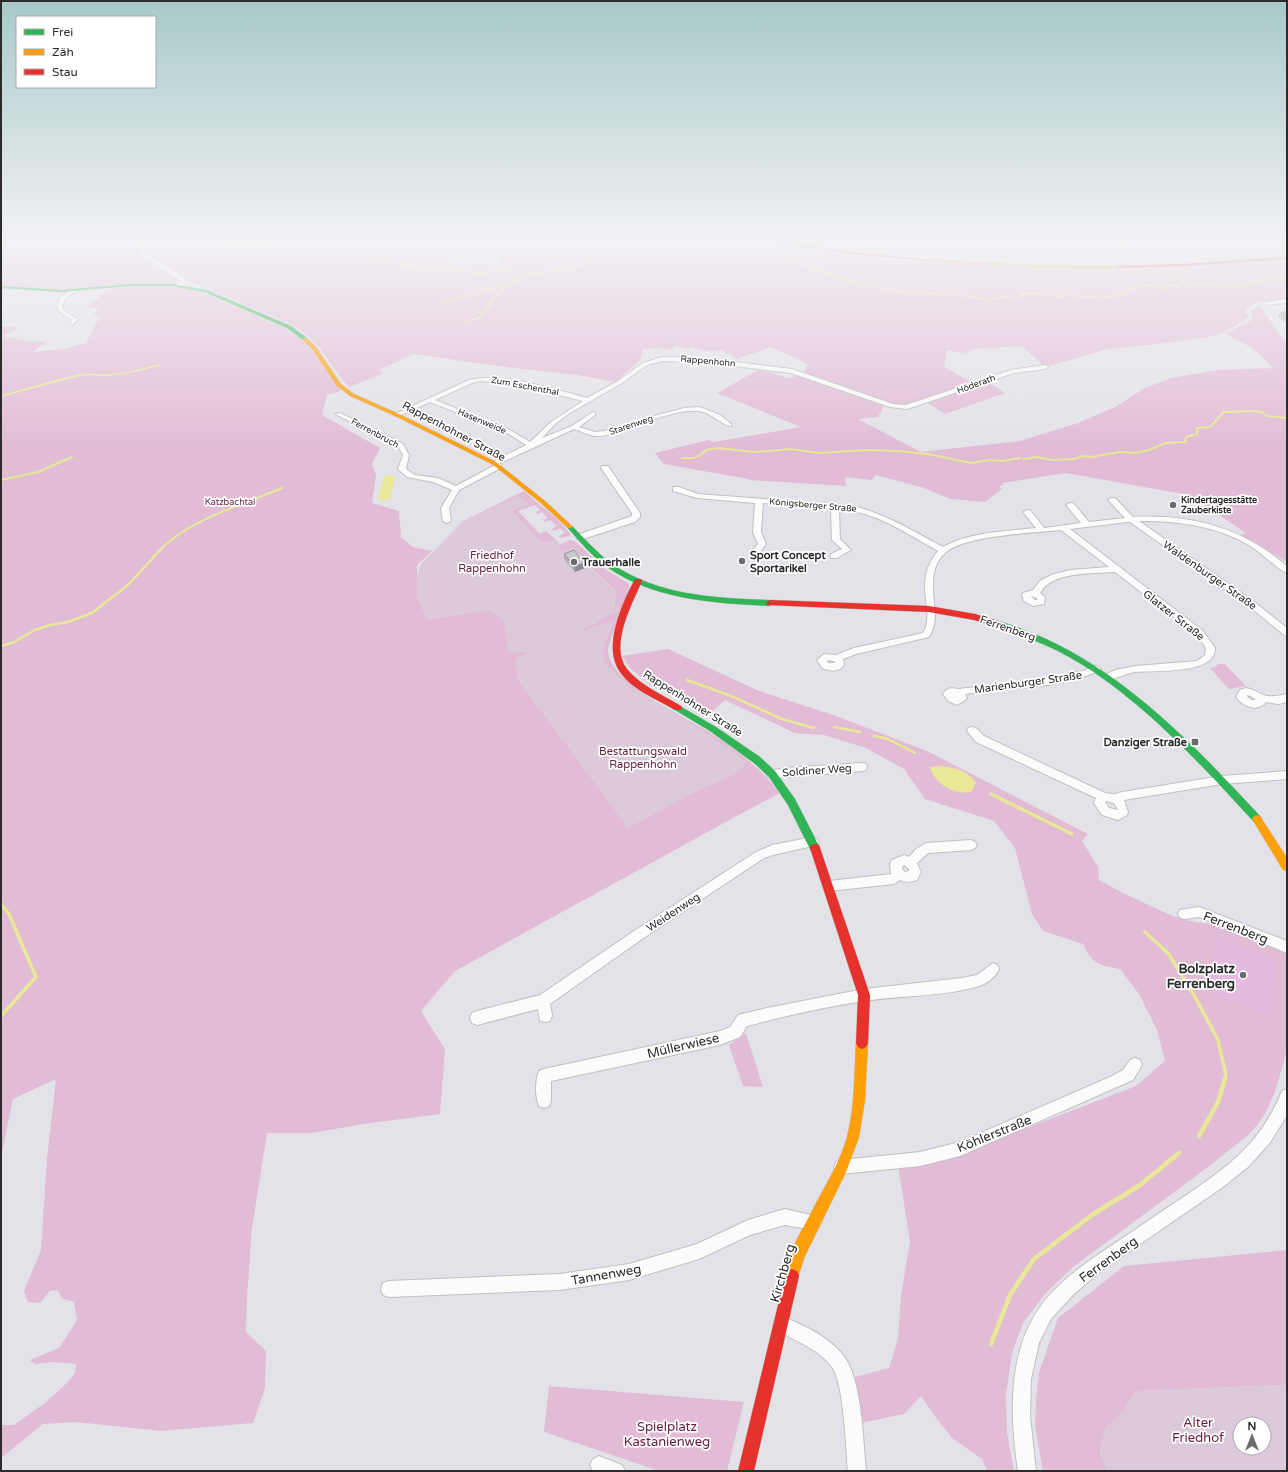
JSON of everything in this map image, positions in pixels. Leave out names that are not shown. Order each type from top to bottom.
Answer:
[{"type":"main road","name":"Rappenhohner Straße","points":[[249,310],[289,327],[300,334],[314,348],[344,389],[352,395],[397,415],[496,465],[542,502],[609,565],[638,581],[622,620],[616,644],[616,657],[620,666],[628,676],[641,686],[735,744],[757,760],[772,774],[792,802],[813,842],[829,886],[864,995],[860,1064]]},
{"type":"main road","name":"Ferrenberg","points":[[638,581],[682,596],[712,601],[929,609],[975,617],[1023,632],[1058,648],[1108,677],[1177,736],[1222,780],[1258,820],[1287,867]]},
{"type":"main road","name":"Kirchberg","points":[[746,1471],[797,1256],[841,1167],[853,1138],[859,1100],[860,1064]]},
{"type":"street","points":[[61,310],[75,319],[73,323]]},
{"type":"street","name":"Rappenhohn","points":[[531,445],[553,423],[587,400],[620,382],[645,364],[657,359],[669,358],[757,366],[792,371],[892,406],[907,407]]},
{"type":"street","name":"Höderath","points":[[907,407],[1012,371],[1046,367]]},
{"type":"street","name":"Zum Eschenthal","points":[[397,415],[471,381],[484,379],[545,390],[587,400]]},
{"type":"street","name":"Hasenweide","points":[[430,400],[506,430],[531,445]]},
{"type":"street","name":"Starenweg","points":[[574,428],[595,434],[605,434],[642,421],[700,409],[718,416],[729,425]]},
{"type":"street","name":"Ferrenbruch","points":[[338,414],[401,445],[406,455],[402,469],[407,475],[435,480],[456,489]]},
{"type":"street","points":[[574,428],[593,414]]},
{"type":"street","name":"Rappenhohn","points":[[496,465],[531,445],[574,428]]},
{"type":"street","points":[[448,521],[445,508],[456,489],[496,465]]},
{"type":"street","points":[[580,537],[632,520],[636,517],[636,513],[605,468]]},
{"type":"street","name":"Königsberger Straße","points":[[676,489],[697,496],[835,506],[871,512],[942,550]]},
{"type":"street","name":"Waldenburger Straße","points":[[1112,500],[1132,520],[1254,606],[1287,633]]},
{"type":"street","points":[[756,550],[762,544],[757,532],[760,501]]},
{"type":"street","points":[[834,556],[847,550],[836,540],[835,506]]},
{"type":"street","points":[[1070,506],[1087,525]]},
{"type":"street","points":[[1027,512],[1042,530]]},
{"type":"street","points":[[837,658],[854,651],[926,635],[932,627],[929,609],[929,574],[935,558],[942,550],[956,543],[977,538],[1132,520],[1162,519],[1196,523],[1212,527],[1242,539],[1263,550],[1287,570]]},
{"type":"street","name":"Glatzer Straße","points":[[1063,528],[1200,633],[1210,644],[1211,654],[1208,659],[1202,663],[1125,670],[1112,674],[1108,677]]},
{"type":"street","points":[[1035,594],[1042,583],[1057,576],[1115,569]]},
{"type":"street","name":"Marienburger Straße","points":[[959,692],[1047,681],[1084,674],[1096,669]]},
{"type":"street","points":[[1260,698],[1278,700],[1287,698]]},
{"type":"street","points":[[972,731],[980,739],[1110,798],[1222,780],[1287,774]]},
{"type":"street","name":"Soldiner Weg","points":[[772,774],[862,767]]},
{"type":"street","name":"Weidenweg","points":[[477,1018],[543,1001],[638,935],[760,855],[772,850],[813,842]]},
{"type":"street","points":[[829,886],[894,879],[898,874],[907,878],[913,876],[915,870],[910,863],[926,848],[971,845]]},
{"type":"street","name":"Ferrenberg","points":[[1184,914],[1198,912],[1287,947]]},
{"type":"street","points":[[864,995],[962,984],[980,980],[993,969]]},
{"type":"street","name":"Müllerwiese","points":[[544,1101],[544,1076],[720,1038],[735,1032],[743,1020],[766,1014],[864,995]]},
{"type":"street","points":[[543,1001],[545,1016]]},
{"type":"street","name":"Köhlerstraße","points":[[841,1167],[920,1159],[960,1149],[1115,1082],[1128,1075],[1135,1065]]},
{"type":"street","name":"Ferrenberg","points":[[1028,1471],[1022,1440],[1021,1384],[1026,1358],[1038,1325],[1068,1288],[1115,1252],[1231,1173],[1258,1148],[1276,1123],[1287,1096]]},
{"type":"street","name":"Tannenweg","points":[[389,1289],[558,1282],[629,1272],[699,1251],[748,1228],[785,1217],[814,1222]]},
{"type":"street","points":[[781,1324],[825,1350],[838,1362],[845,1378],[857,1471]]},
{"type":"green space","name":"Katzbachtal","points":[[98,310],[242,310],[285,328],[306,343],[341,391],[327,395],[322,415],[380,448],[372,464],[376,475],[372,503],[399,511],[401,537],[413,547],[432,551],[417,565],[417,595],[427,619],[490,610],[505,622],[508,652],[621,610],[613,608],[616,592],[611,586],[583,560],[573,548],[561,552],[558,545],[570,540],[576,542],[605,569],[629,584],[629,589],[608,648],[612,664],[623,677],[637,689],[717,737],[735,750],[759,769],[780,793],[455,971],[421,1011],[445,1049],[440,1114],[363,1124],[312,1133],[267,1133],[252,1228],[247,1297],[246,1332],[266,1351],[265,1388],[253,1423],[162,1431],[75,1422],[43,1424],[1,1458],[1,1425],[14,1425],[45,1403],[68,1382],[75,1373],[76,1364],[55,1362],[35,1364],[30,1360],[59,1348],[77,1320],[74,1302],[63,1299],[57,1290],[50,1291],[40,1303],[28,1302],[24,1291],[41,1250],[47,1158],[56,1079],[13,1099],[1,1157],[1,326],[18,328],[3,336],[27,341],[46,342],[33,352],[62,349],[86,343],[100,316],[92,316]]},
{"type":"green space","points":[[256,310],[1245,310],[1249,317],[1232,328],[1215,336],[1108,349],[1045,367],[1022,346],[974,349],[963,353],[947,350],[944,367],[975,384],[985,380],[1005,393],[945,414],[926,402],[907,407],[885,404],[878,417],[858,419],[921,452],[1020,441],[1078,423],[1117,406],[1145,388],[1171,378],[1218,370],[1273,368],[1263,357],[1251,348],[1225,334],[1250,321],[1253,318],[1250,311],[1252,310],[1263,310],[1287,345],[1287,562],[1241,535],[1246,533],[1189,495],[1066,473],[1002,483],[1003,485],[999,486],[1002,489],[985,502],[951,499],[921,487],[876,475],[872,480],[845,477],[846,486],[750,480],[664,464],[655,453],[708,440],[714,442],[801,427],[717,393],[760,369],[788,378],[801,375],[869,397],[804,373],[808,364],[771,347],[737,359],[721,350],[710,351],[691,347],[689,349],[675,346],[671,350],[660,348],[643,349],[640,360],[615,382],[578,375],[413,354],[379,370],[384,373],[349,387],[319,347],[308,336],[292,325]]},
{"type":"green space","points":[[524,491],[557,519],[570,533],[570,536],[561,538],[559,536],[565,533],[560,528],[554,531],[552,529],[557,526],[550,520],[545,522],[543,520],[548,518],[542,512],[537,514],[536,512],[540,510],[535,505],[518,511],[540,534],[546,531],[555,539],[548,543],[539,541],[511,510],[463,521]]},
{"type":"green space","name":"Friedhof Rappenhohn","points":[[519,496],[528,504],[512,511],[539,540],[548,543],[555,539],[559,543],[558,545],[561,552],[573,548],[583,561],[616,592],[613,607],[622,610],[611,614],[586,628],[527,653],[507,652],[505,622],[490,610],[427,619],[417,595],[417,577],[421,564],[463,521]]},
{"type":"green space","name":"Bestattungswald Rappenhohn","points":[[609,622],[613,623],[603,649],[605,664],[633,688],[709,735],[747,762],[735,774],[691,794],[628,828],[519,682],[515,659],[581,630]]},
{"type":"green space","points":[[668,649],[759,691],[836,716],[927,751],[1088,834],[1082,841],[1098,867],[1099,880],[1170,915],[1190,921],[1225,926],[1287,953],[1287,1050],[1276,1089],[1266,1112],[1258,1124],[1247,1136],[1208,1167],[1073,1267],[1045,1294],[1023,1323],[1012,1353],[1006,1394],[1007,1433],[1014,1471],[987,1471],[982,1459],[952,1438],[921,1396],[904,1414],[861,1423],[855,1377],[889,1368],[898,1339],[901,1295],[910,1242],[898,1165],[962,1153],[1136,1086],[1165,1061],[1157,1030],[1139,994],[1120,969],[1101,965],[1093,960],[1083,944],[1043,931],[1032,914],[1015,848],[994,821],[925,799],[904,769],[866,748],[824,735],[795,733],[725,700],[711,713],[659,684],[651,685],[631,669],[622,656]]},
{"type":"green space","points":[[1218,664],[1225,664],[1246,686],[1229,689],[1210,668],[1216,667]]},
{"type":"green space","points":[[746,1033],[763,1087],[743,1086],[729,1045]]},
{"type":"green space","points":[[1287,1250],[1287,1385],[1136,1391],[1123,1412],[1106,1427],[1100,1451],[1107,1471],[1043,1471],[1035,1426],[1036,1400],[1039,1372],[1058,1318],[1124,1266]]},
{"type":"green space","name":"Alter Friedhof","points":[[1287,1385],[1287,1471],[1107,1471],[1100,1451],[1106,1427],[1123,1412],[1136,1391]]},
{"type":"green space","name":"Spielplatz Kastanienweg","points":[[549,1386],[744,1402],[727,1471],[659,1471],[544,1432]]},
{"type":"shaded area","points":[[390,475],[395,477],[390,499],[382,501],[378,499],[384,476]]},
{"type":"shaded area","points":[[939,766],[955,768],[969,775],[976,783],[971,792],[958,792],[941,783],[932,773],[930,767]]},
{"type":"shaded area","name":"Bolzplatz Ferrenberg","points":[[1217,936],[1275,961],[1270,1017],[1210,990]]},
{"type":"building","points":[[1281,312],[1287,312],[1287,316]]},
{"type":"building","points":[[574,550],[584,563],[574,566],[564,554]]},
{"type":"waterway","points":[[465,322],[479,318],[486,310]]},
{"type":"waterway","points":[[103,375],[117,374],[159,365]]},
{"type":"waterway","points":[[1,396],[79,375]]},
{"type":"waterway","points":[[75,376],[79,375]]},
{"type":"waterway","points":[[79,375],[103,375]]},
{"type":"waterway","points":[[97,375],[103,375]]},
{"type":"waterway","points":[[103,375],[111,375]]},
{"type":"waterway","points":[[1024,459],[1036,457],[1053,460],[1074,459],[1083,456],[1091,457],[1119,452],[1136,453],[1149,450],[1165,443],[1185,442],[1186,437],[1197,434],[1197,428],[1210,427],[1224,412],[1251,411],[1261,412],[1267,416],[1287,418]]},
{"type":"waterway","points":[[682,458],[695,457],[701,455],[706,450],[718,448],[755,452],[790,449],[820,453],[866,450],[898,451],[928,454],[971,463],[990,460],[1003,461],[1020,458]]},
{"type":"waterway","points":[[1,480],[38,472],[72,457]]},
{"type":"waterway","points":[[160,550],[170,540],[200,522],[216,514],[282,488]]},
{"type":"waterway","points":[[1,646],[14,642],[35,630],[50,625],[68,622],[92,613],[129,584],[160,550]]},
{"type":"waterway","points":[[687,680],[731,696],[782,719],[814,728]]},
{"type":"waterway","points":[[834,727],[860,732]]},
{"type":"waterway","points":[[874,736],[888,739],[915,753]]},
{"type":"waterway","points":[[991,794],[1072,834]]},
{"type":"waterway","points":[[1,904],[9,914],[36,977],[1,1016]]},
{"type":"waterway","points":[[1145,932],[1168,953],[1194,995],[1218,1040],[1226,1075],[1224,1080]]},
{"type":"waterway","points":[[1199,1136],[1218,1102],[1225,1079]]},
{"type":"waterway","points":[[991,1344],[1010,1295],[1034,1259],[1092,1215],[1140,1185],[1179,1153]]},
{"type":"traffic: fast","points":[[249,310],[289,327],[305,339]]},
{"type":"traffic: fast","points":[[570,527],[609,565],[646,585],[686,596],[728,601],[770,603]]},
{"type":"traffic: fast","points":[[995,623],[1063,650],[1093,668],[1112,682],[1156,717],[1186,745],[1257,819]]},
{"type":"traffic: fast","points":[[678,708],[713,729],[757,760],[772,774],[792,802],[815,848]]},
{"type":"traffic: slow","points":[[305,339],[314,348],[339,385],[352,395],[397,415],[494,463],[543,502],[570,527]]},
{"type":"traffic: slow","points":[[1257,819],[1287,867]]},
{"type":"traffic: slow","points":[[792,1276],[797,1256],[841,1167],[853,1137],[859,1100],[862,1043]]},
{"type":"traffic: jam","points":[[638,581],[620,626],[616,649],[618,660],[623,670],[635,682],[678,708]]},
{"type":"traffic: jam","points":[[770,603],[929,609],[975,617],[995,623]]},
{"type":"traffic: jam","points":[[815,848],[864,995],[862,1043]]},
{"type":"traffic: jam","points":[[746,1471],[792,1276]]},
{"type":"place","name":"Kindertagesstätte Zauberkiste","points":[[1173,505]]},
{"type":"place","name":"Sport Concept Sportarikel","points":[[742,561]]},
{"type":"place","name":"Trauerhalle","points":[[574,562]]},
{"type":"place","name":"Danziger Straße","points":[[1195,742]]},
{"type":"place","name":"Bolzplatz Ferrenberg","points":[[1243,975]]}]
